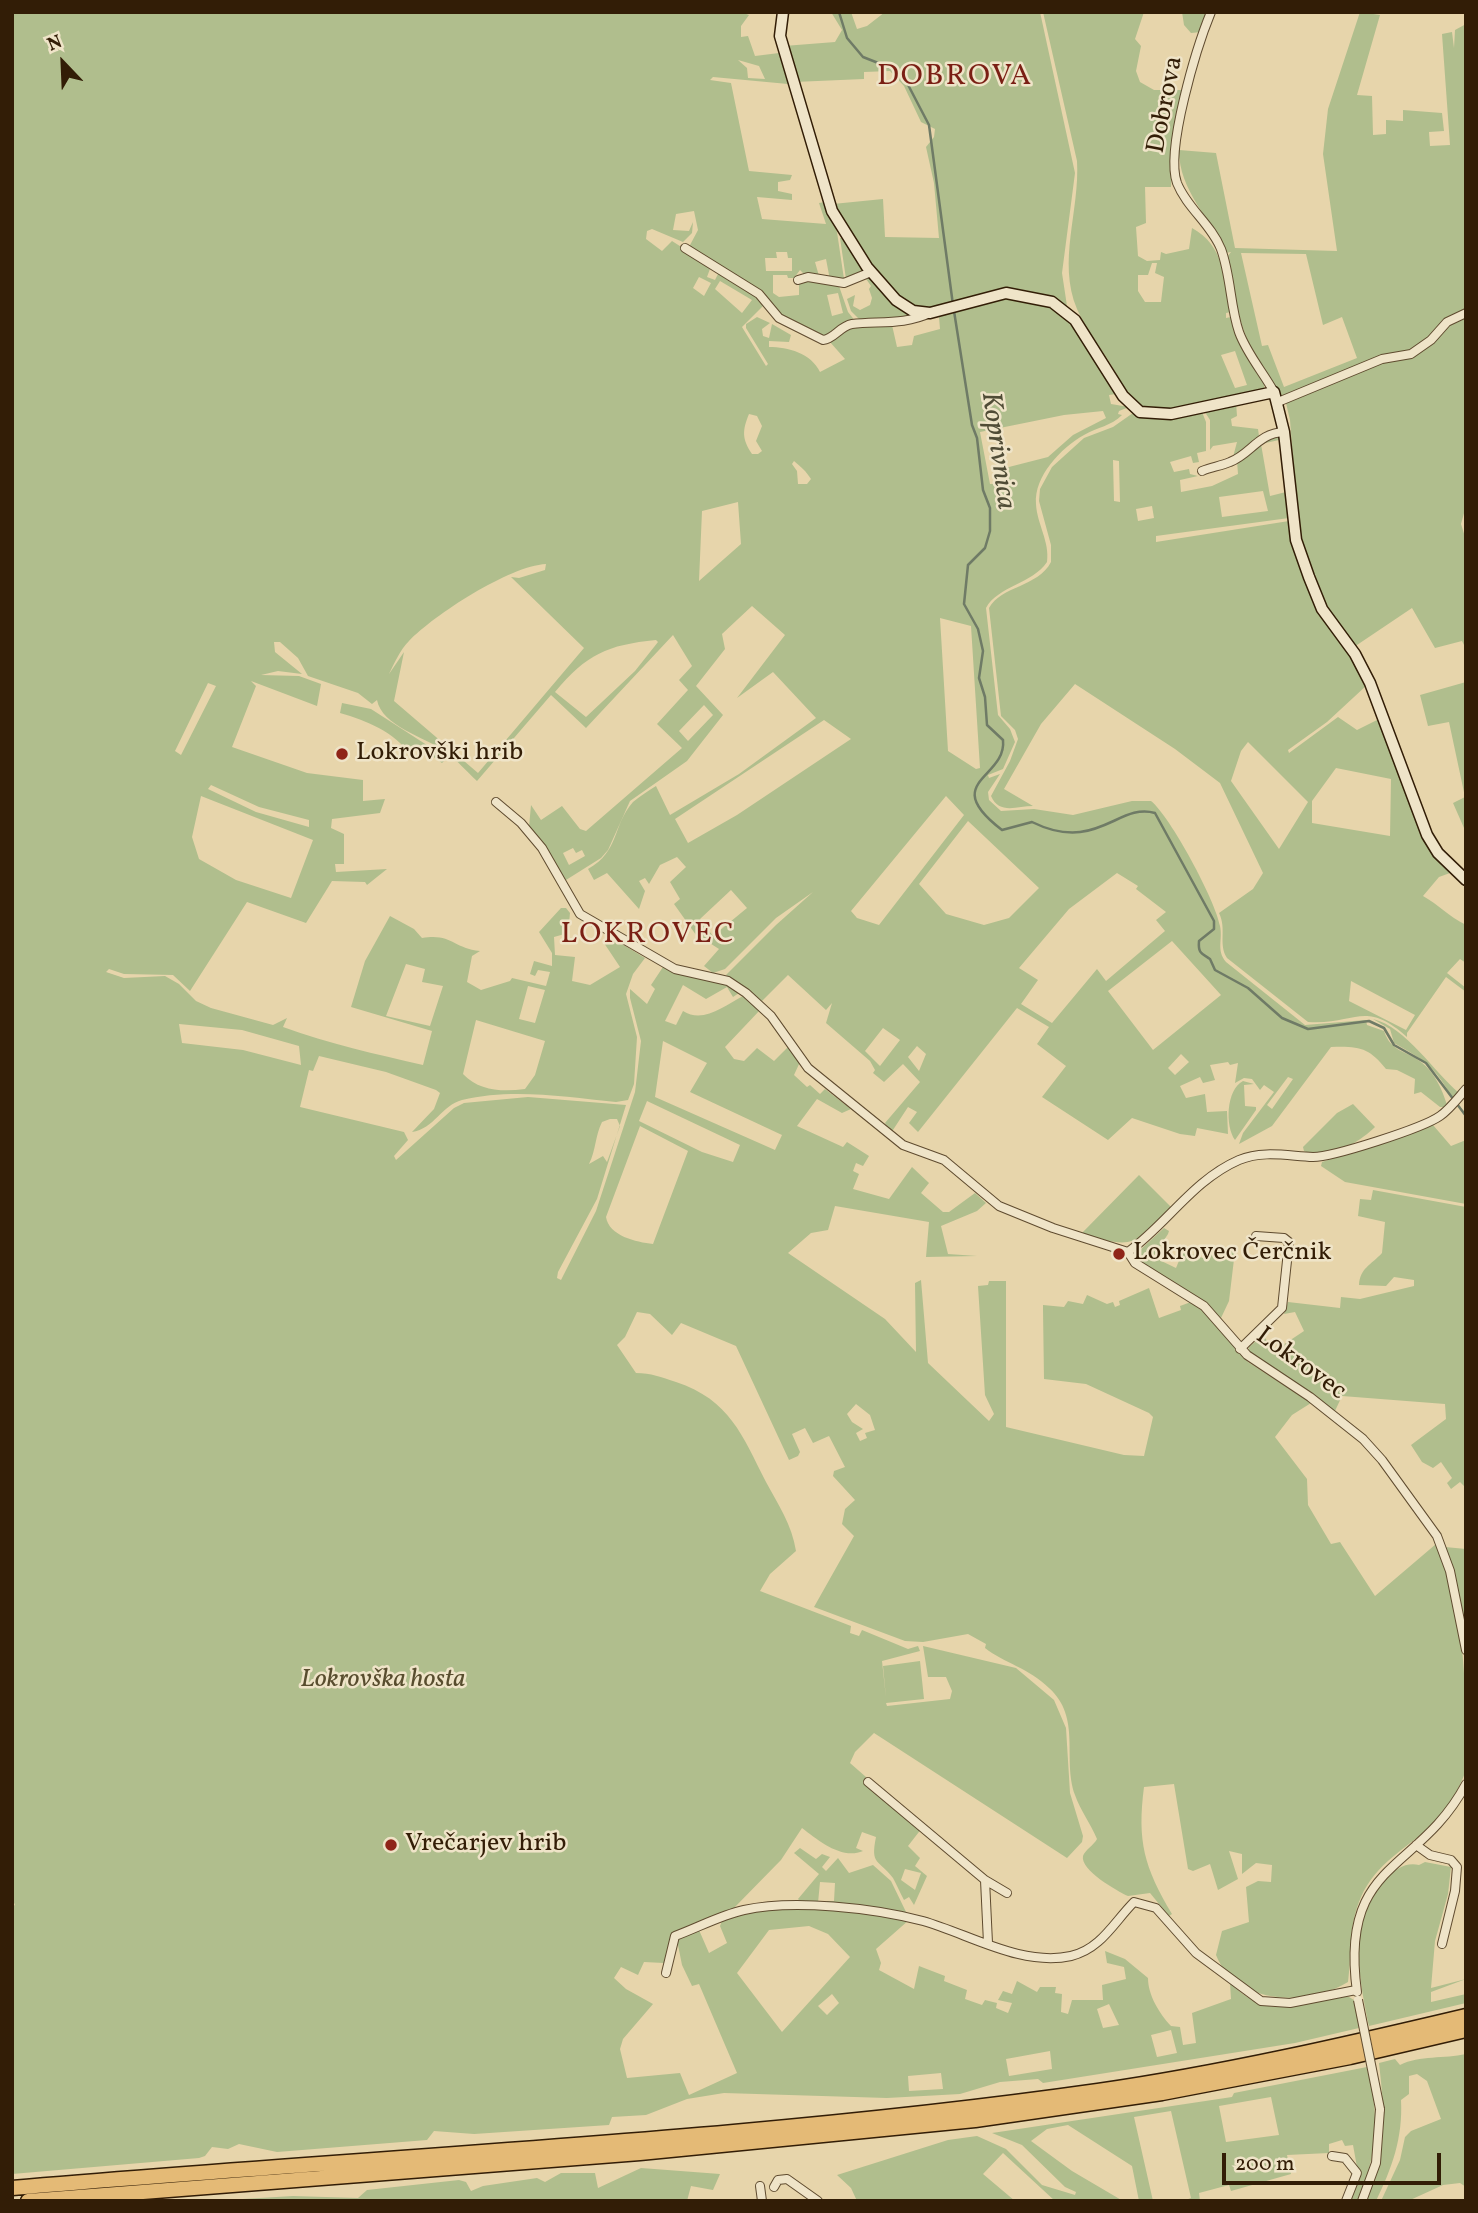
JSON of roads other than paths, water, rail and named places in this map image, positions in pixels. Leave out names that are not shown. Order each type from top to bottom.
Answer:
[{"type":"highway","points":[[12,2188],[638,2140],[968,2107],[1161,2080],[1349,2044],[1466,2016]]},
{"type":"highway","points":[[28,2201],[640,2153],[975,2120],[1162,2093],[1350,2057],[1466,2029]]},
{"type":"street","points":[[783,12],[779,36],[832,211],[871,272],[896,300],[913,310],[930,313]]},
{"type":"street","name":"Dobrova","points":[[1211,12],[1178,127],[1174,162],[1176,180],[1183,195],[1215,236],[1222,252],[1239,332],[1276,397]]},
{"type":"street","points":[[685,248],[759,294],[779,318],[823,340],[829,339],[846,326],[917,319],[930,313],[1006,293],[1052,302],[1075,320],[1123,396],[1140,412],[1171,414],[1276,397],[1382,359],[1411,354],[1431,340],[1447,322],[1466,313]]},
{"type":"street","points":[[798,280],[808,277],[844,283],[871,272]]},
{"type":"street","points":[[1276,397],[1284,432],[1296,540],[1309,577],[1322,609],[1355,654],[1370,683],[1427,835],[1438,853],[1466,880]]},
{"type":"street","points":[[1202,471],[1231,462],[1266,435],[1284,432]]},
{"type":"street","points":[[496,803],[521,823],[542,848],[580,914],[675,969],[728,981],[746,993],[771,1016],[808,1069],[903,1144],[944,1160],[999,1206],[1053,1228],[1128,1252],[1149,1237],[1199,1184],[1235,1162],[1270,1154],[1332,1156],[1428,1122],[1453,1104],[1466,1089]]},
{"type":"street","points":[[1240,1349],[1277,1317],[1286,1296],[1289,1242],[1284,1238],[1256,1236]]},
{"type":"street","name":"Lokrovec","points":[[1128,1252],[1135,1263],[1204,1306],[1240,1349],[1330,1412],[1363,1439],[1382,1460],[1437,1536],[1450,1571],[1466,1650]]},
{"type":"street","points":[[868,1782],[985,1880],[1007,1893]]},
{"type":"street","points":[[1362,2201],[1378,2155],[1380,2109],[1356,1990],[1354,1950],[1362,1909],[1377,1880],[1444,1818],[1466,1784]]},
{"type":"street","points":[[1416,1845],[1430,1855],[1451,1860],[1456,1865],[1455,1891],[1442,1944]]},
{"type":"street","points":[[985,1880],[988,1943]]},
{"type":"street","points":[[666,1972],[675,1936],[741,1910],[762,1906],[831,1908],[902,1917],[1026,1955],[1074,1955],[1102,1940],[1134,1902],[1146,1903],[1156,1908],[1196,1953],[1261,2001],[1290,2003],[1356,1990]]},
{"type":"street","points":[[1332,2156],[1345,2158],[1357,2172],[1346,2201]]},
{"type":"street","points":[[774,2187],[778,2180],[787,2179],[818,2201]]},
{"type":"street","points":[[760,2186],[762,2201]]},
{"type":"waterway","name":"Koprivnica","points":[[839,12],[847,38],[863,57],[891,68],[905,79],[929,125],[953,305]]},
{"type":"waterway","name":"Koprivnica","points":[[954,311],[972,425],[977,438],[983,490],[990,508],[990,531],[985,548],[968,565],[964,604],[978,629],[983,651],[979,678],[985,697],[987,725],[1003,740],[996,764],[975,790],[976,801],[984,814],[1002,830],[1032,822],[1073,833],[1090,830],[1129,814],[1155,813],[1214,921],[1214,929],[1199,941],[1199,948],[1210,959],[1215,970],[1248,988],[1282,1018],[1308,1029],[1369,1021],[1384,1028],[1394,1045],[1426,1063],[1466,1116]]},
{"type":"place","name":"Lokrovški hrib","points":[[342,754]]},
{"type":"place","name":"Lokrovec Čerčnik","points":[[1119,1254]]},
{"type":"place","name":"Vrečarjev hrib","points":[[391,1845]]},
{"type":"district","name":"DOBROVA","points":[[955,78]]},
{"type":"district","name":"LOKROVEC","points":[[648,936]]},
{"type":"park label","name":"Lokrovška hosta","points":[[383,1681]]}]
